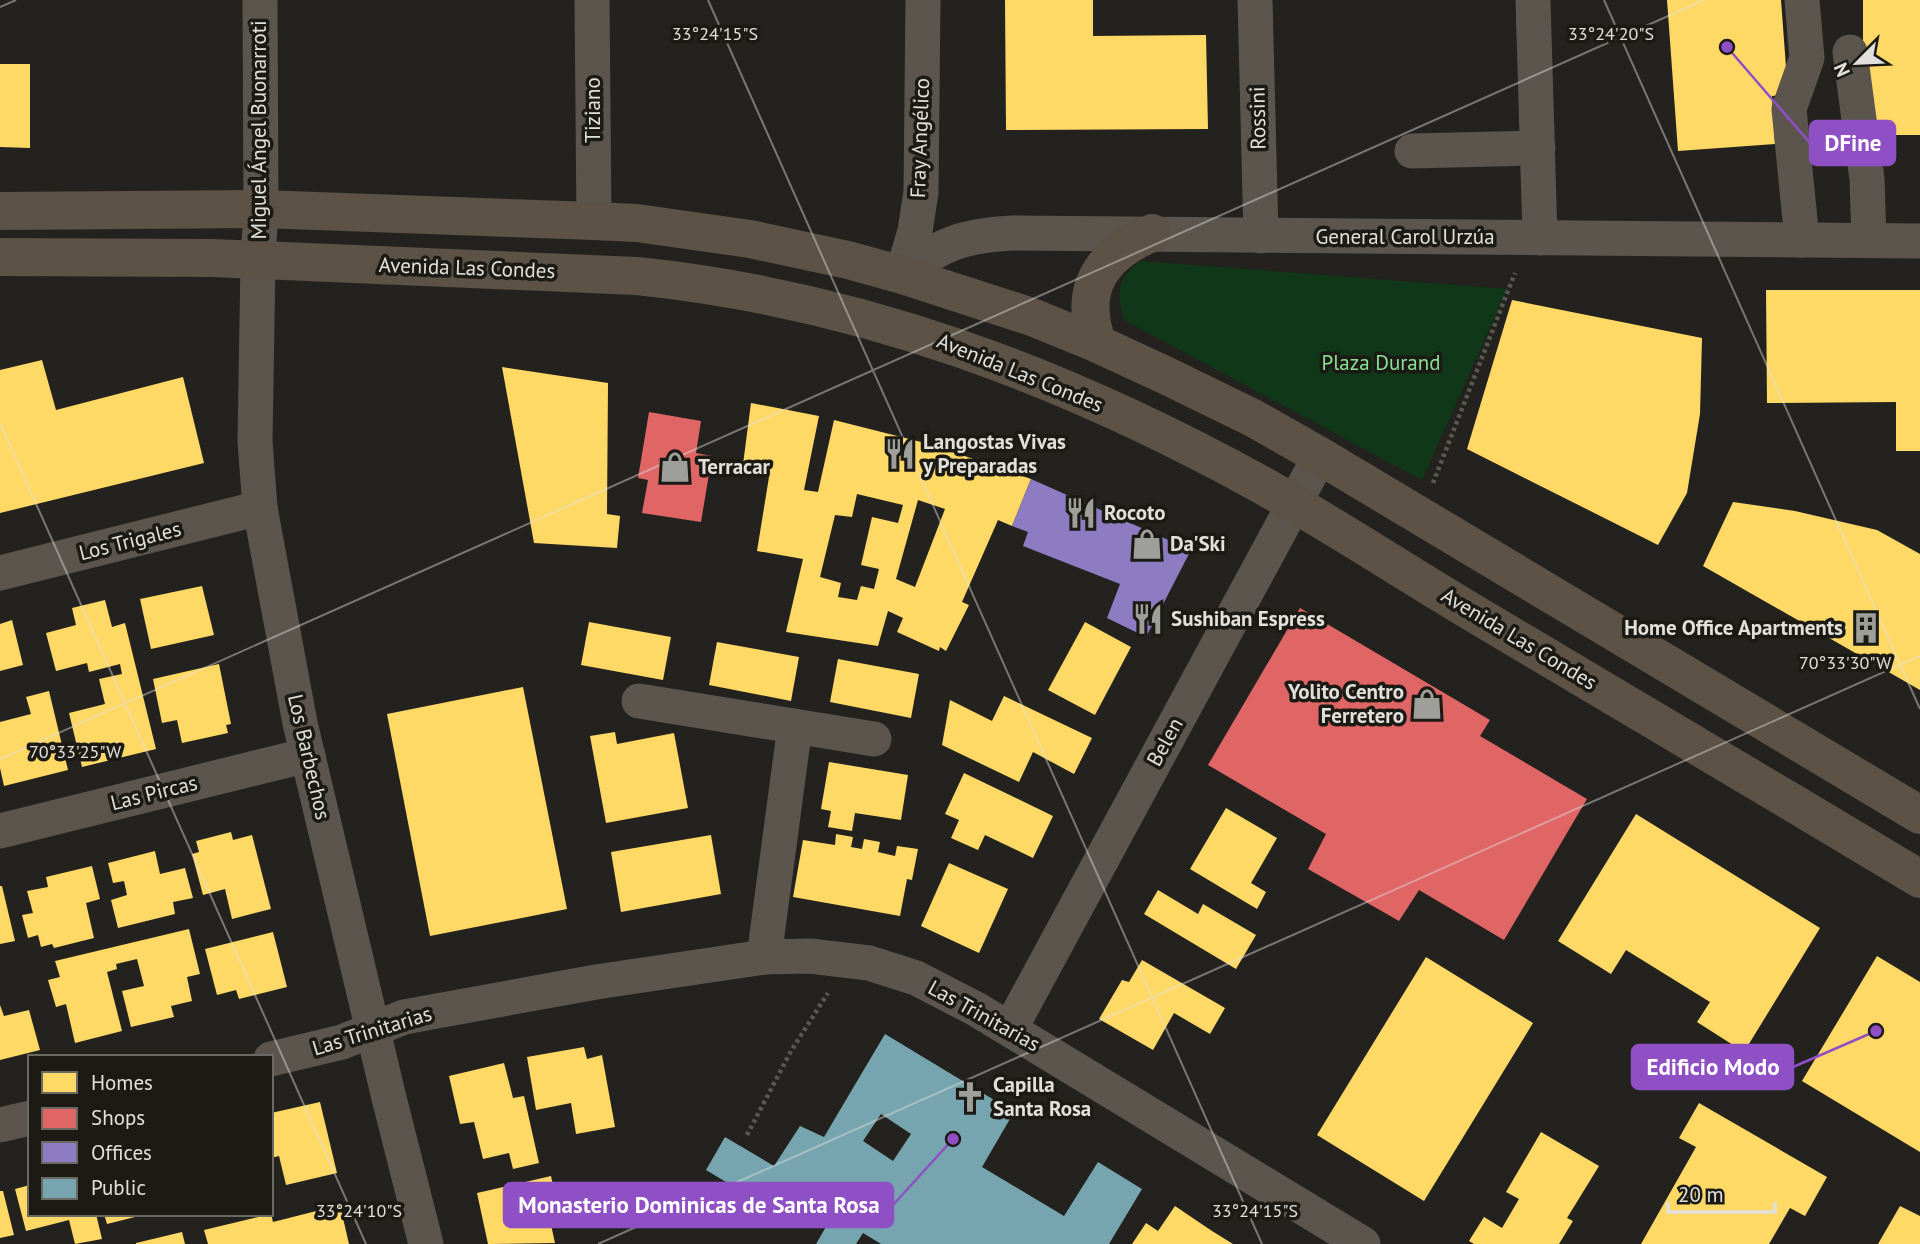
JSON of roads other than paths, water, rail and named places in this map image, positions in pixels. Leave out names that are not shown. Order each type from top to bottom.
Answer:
[{"type":"main road","points":[[0,211],[261,209],[637,223],[750,239],[848,260],[902,275],[1032,317],[1098,344],[1253,418],[1920,815]]},
{"type":"main road","points":[[1098,344],[1089,312],[1094,282],[1108,262],[1121,250],[1152,233]]},
{"type":"main road","name":"Avenida Las Condes","points":[[0,257],[258,261],[637,276],[684,281],[880,321],[1006,364],[1146,426],[1225,466],[1920,879]]},
{"type":"street","name":"Miguel Ángel Buonarroti","points":[[258,261],[261,209],[260,0]]},
{"type":"street","name":"Tiziano","points":[[592,0],[594,221]]},
{"type":"street","name":"Fray Angélico","points":[[902,275],[915,231],[921,192],[923,0]]},
{"type":"street","name":"Rossini","points":[[1255,0],[1261,236]]},
{"type":"street","points":[[1533,0],[1540,238]]},
{"type":"street","points":[[1802,0],[1807,58],[1789,109],[1802,240]]},
{"type":"street","points":[[1850,52],[1867,179],[1869,240]]},
{"type":"street","points":[[1412,151],[1538,148]]},
{"type":"street","name":"General Carol Urzúa","points":[[902,275],[923,257],[947,244],[985,234],[1152,233],[1920,241]]},
{"type":"street","name":"Los Barbechos","points":[[258,261],[255,440],[260,508],[308,755],[426,1244]]},
{"type":"street","name":"Belen","points":[[1010,1029],[1320,456]]},
{"type":"street","name":"Los Trigales","points":[[0,573],[260,508]]},
{"type":"street","points":[[639,701],[874,738]]},
{"type":"street","points":[[764,957],[795,726]]},
{"type":"street","name":"Las Pircas","points":[[0,831],[308,755]]},
{"type":"street","name":"Las Trinitarias","points":[[273,1059],[342,1042],[416,1015],[596,982],[764,957],[810,956],[869,963],[916,978],[1010,1029],[1363,1244]]},
{"type":"street","points":[[0,1125],[28,1118]]},
{"type":"place","name":"DFine","points":[[1727,47]]},
{"type":"place","name":"Langostas Vivas y Preparadas","points":[[900,454]]},
{"type":"place","name":"Terracar","points":[[675,467]]},
{"type":"place","name":"Rocoto","points":[[1081,513]]},
{"type":"place","name":"Da'Ski","points":[[1147,544]]},
{"type":"place","name":"Sushiban Espress","points":[[1148,619]]},
{"type":"place","name":"Home Office Apartments","points":[[1866,628]]},
{"type":"place","name":"Yolito Centro Ferretero","points":[[1427,704]]},
{"type":"place","name":"Edificio Modo","points":[[1876,1031]]},
{"type":"place","name":"Capilla Santa Rosa","points":[[970,1097]]},
{"type":"place","name":"Monasterio Dominicas de Santa Rosa","points":[[953,1139]]},
{"type":"park label","name":"Plaza Durand","points":[[1381,363]]}]
